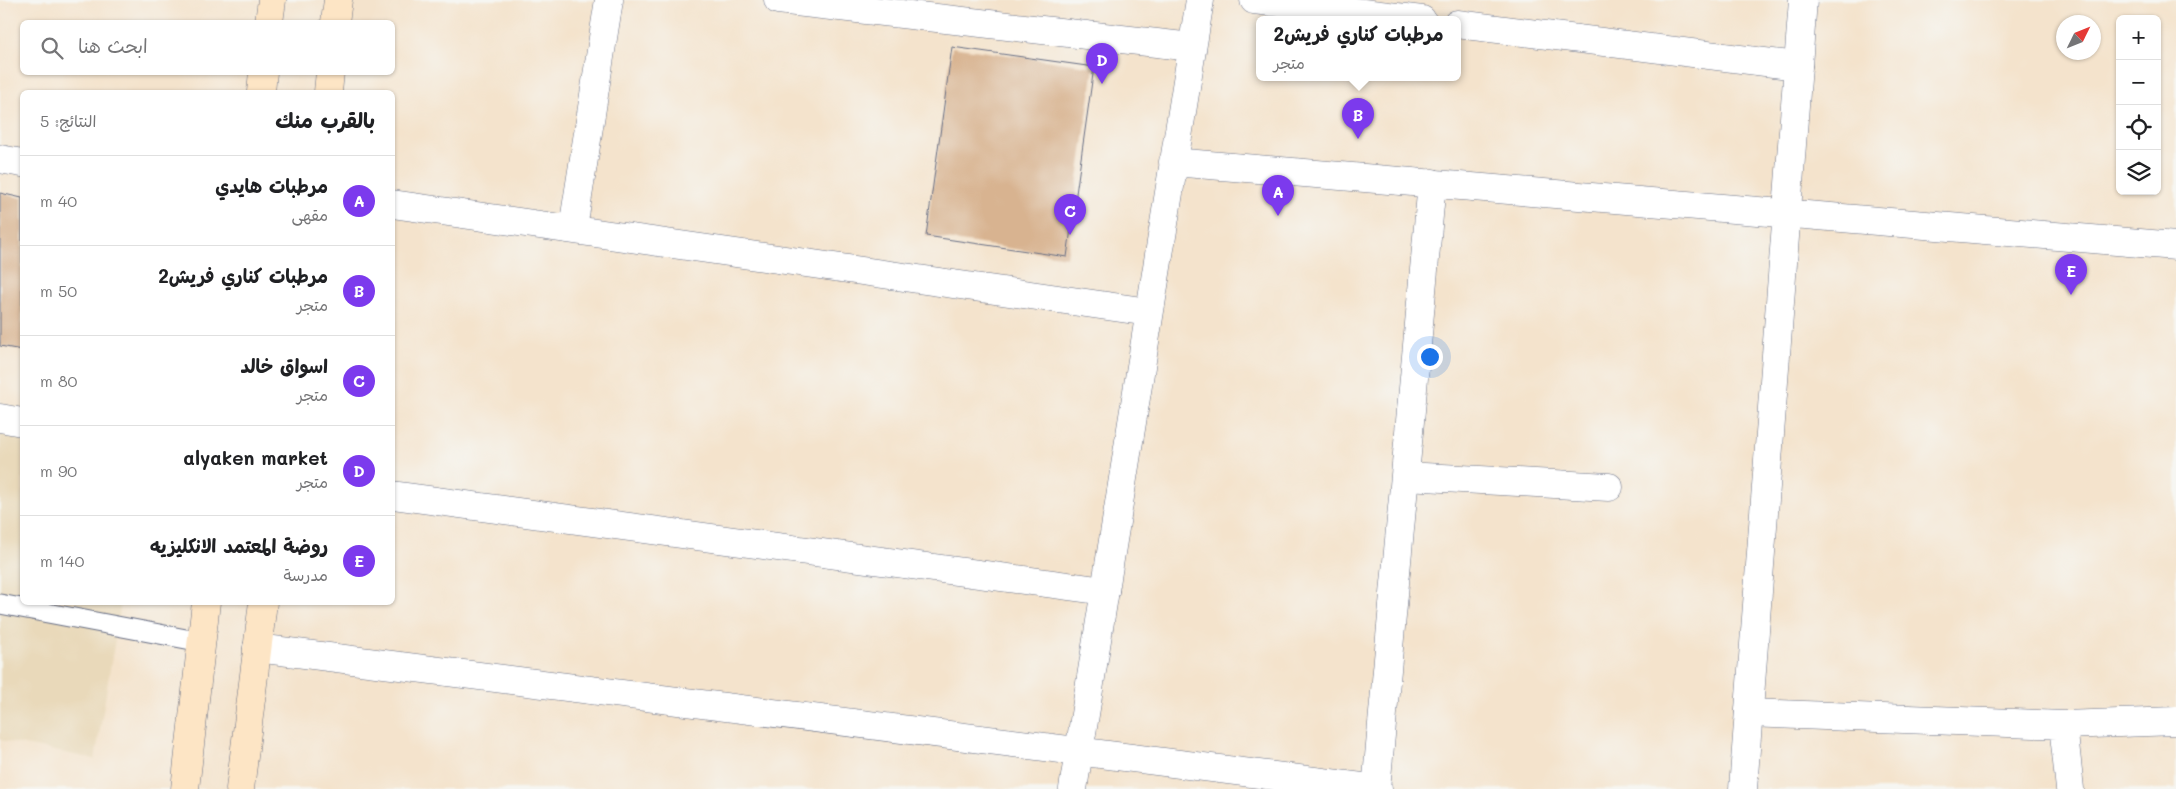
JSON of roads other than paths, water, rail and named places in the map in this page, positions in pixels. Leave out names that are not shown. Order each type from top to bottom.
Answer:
[{"type":"main road","points":[[269,20],[272,0]]},
{"type":"main road","points":[[335,20],[338,0]]},
{"type":"main road","points":[[261,90],[263,75]]},
{"type":"main road","points":[[328,90],[330,75]]},
{"type":"main road","points":[[185,789],[206,605]]},
{"type":"main road","points":[[240,789],[263,605]]},
{"type":"street","points":[[573,228],[609,0]]},
{"type":"street","points":[[778,0],[1192,47]]},
{"type":"street","points":[[1073,789],[1200,0]]},
{"type":"street","points":[[1254,0],[1388,16]]},
{"type":"street","points":[[1743,789],[1803,0]]},
{"type":"street","points":[[1461,24],[1798,66]]},
{"type":"street","points":[[0,159],[20,163]]},
{"type":"street","points":[[1173,162],[2176,246]]},
{"type":"street","points":[[257,648],[1377,789],[1432,183]]},
{"type":"street","points":[[395,204],[573,228],[1149,312]]},
{"type":"street","points":[[0,418],[20,422]]},
{"type":"street","points":[[1405,476],[1610,487]]},
{"type":"street","points":[[395,495],[1105,591]]},
{"type":"street","points":[[1749,712],[2064,725],[2176,721]]},
{"type":"street","points":[[2064,725],[2070,789]]},
{"type":"lane","points":[[0,604],[202,642]]},
{"type":"place","name":"alyaken market","points":[[1102,84]]},
{"type":"place","name":"مرطبات كناري فريش2","points":[[1358,139]]},
{"type":"place","name":"مرطبات هايدي","points":[[1278,216]]},
{"type":"place","name":"اسواق خالد","points":[[1070,235]]},
{"type":"place","name":"روضة المعتمد الانكليزيه","points":[[2071,295]]}]
